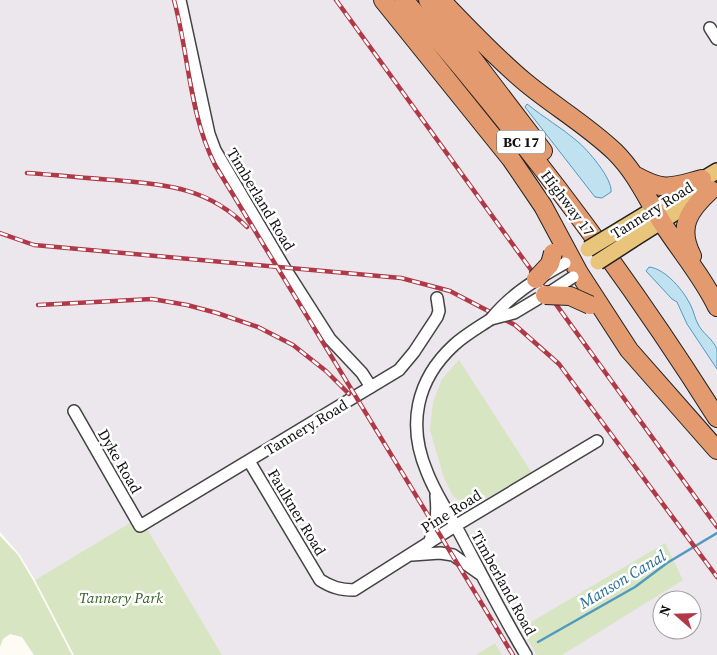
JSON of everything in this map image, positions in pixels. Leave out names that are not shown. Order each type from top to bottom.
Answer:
[{"type":"highway","points":[[383,0],[485,125],[543,206],[572,268],[597,310],[643,368],[717,450]]},
{"type":"highway","name":"Highway 17","points":[[404,0],[466,73],[561,192],[674,351],[717,418]]},
{"type":"highway","name":"Highway 17","points":[[428,0],[557,169],[634,274],[717,396]]},
{"type":"highway","points":[[441,0],[479,40],[510,68],[605,143],[636,176],[658,215],[701,278]]},
{"type":"highway","points":[[636,176],[654,186],[665,187],[712,181]]},
{"type":"highway","points":[[712,181],[692,209],[685,228],[687,248],[717,307]]},
{"type":"highway","points":[[536,280],[550,264],[555,246],[554,234],[543,206]]},
{"type":"highway","points":[[545,295],[570,296],[597,310]]},
{"type":"main road","name":"Tannery Road","points":[[572,268],[588,249],[627,234],[712,181]]},
{"type":"main road","name":"Tannery Road","points":[[572,268],[598,262],[627,234]]},
{"type":"street","name":"Timberland Road","points":[[180,0],[209,134],[215,150],[284,267],[330,339],[362,373],[370,388]]},
{"type":"street","points":[[710,28],[717,39]]},
{"type":"street","name":"Tannery Road","points":[[455,526],[435,490],[420,453],[416,433],[418,406],[429,374],[441,358],[468,334],[491,319],[505,302],[536,280],[572,268]]},
{"type":"street","name":"Tannery Road","points":[[491,319],[514,313],[545,295],[572,268]]},
{"type":"street","name":"Tannery Road","points":[[140,526],[399,370],[407,362],[437,317],[439,310],[437,298]]},
{"type":"street","name":"Dyke Road","points":[[74,411],[140,526]]},
{"type":"street","name":"Pine Road","points":[[320,580],[336,588],[354,590],[455,526],[597,441]]},
{"type":"street","name":"Faulkner Road","points":[[248,461],[320,580]]},
{"type":"street","points":[[430,542],[438,512],[435,490]]},
{"type":"street","name":"Timberland Road","points":[[455,526],[526,655]]},
{"type":"street","points":[[411,555],[440,553],[453,556],[482,575]]},
{"type":"shaded area","points":[[0,0],[717,0],[717,655],[222,655],[140,518],[35,580],[20,555],[0,532]]},
{"type":"green space","points":[[459,360],[532,473],[487,498],[466,505],[453,496],[444,478],[430,430],[433,402],[442,379]]},
{"type":"green space","name":"Tannery Park","points":[[140,517],[222,655],[74,655],[35,580]]},
{"type":"green space","points":[[0,536],[18,555],[72,655],[34,655],[22,637],[10,634],[3,639],[0,647]]},
{"type":"green space","points":[[665,543],[683,580],[667,590],[652,590],[652,599],[562,655],[537,655],[521,628]]},
{"type":"green space","points":[[495,643],[502,655],[476,655]]},
{"type":"water","points":[[527,104],[571,136],[587,151],[604,172],[611,186],[611,192],[602,198],[595,197],[525,107]]},
{"type":"water","points":[[649,267],[668,276],[684,294],[700,327],[717,349],[717,369],[687,324],[677,302],[646,271]]},
{"type":"waterway","name":"Manson Canal","points":[[538,642],[635,587],[667,563],[717,533]]},
{"type":"railway","points":[[174,0],[195,105],[206,146],[215,165],[513,655]]},
{"type":"railway","points":[[336,0],[717,527]]},
{"type":"railway","points":[[27,173],[133,182],[185,190],[217,203],[247,227]]},
{"type":"railway","points":[[0,233],[34,245],[401,278],[450,291],[515,325],[559,364],[717,577]]},
{"type":"railway","points":[[38,305],[152,299],[187,305],[217,313],[258,327],[293,345],[326,371],[349,394]]}]
